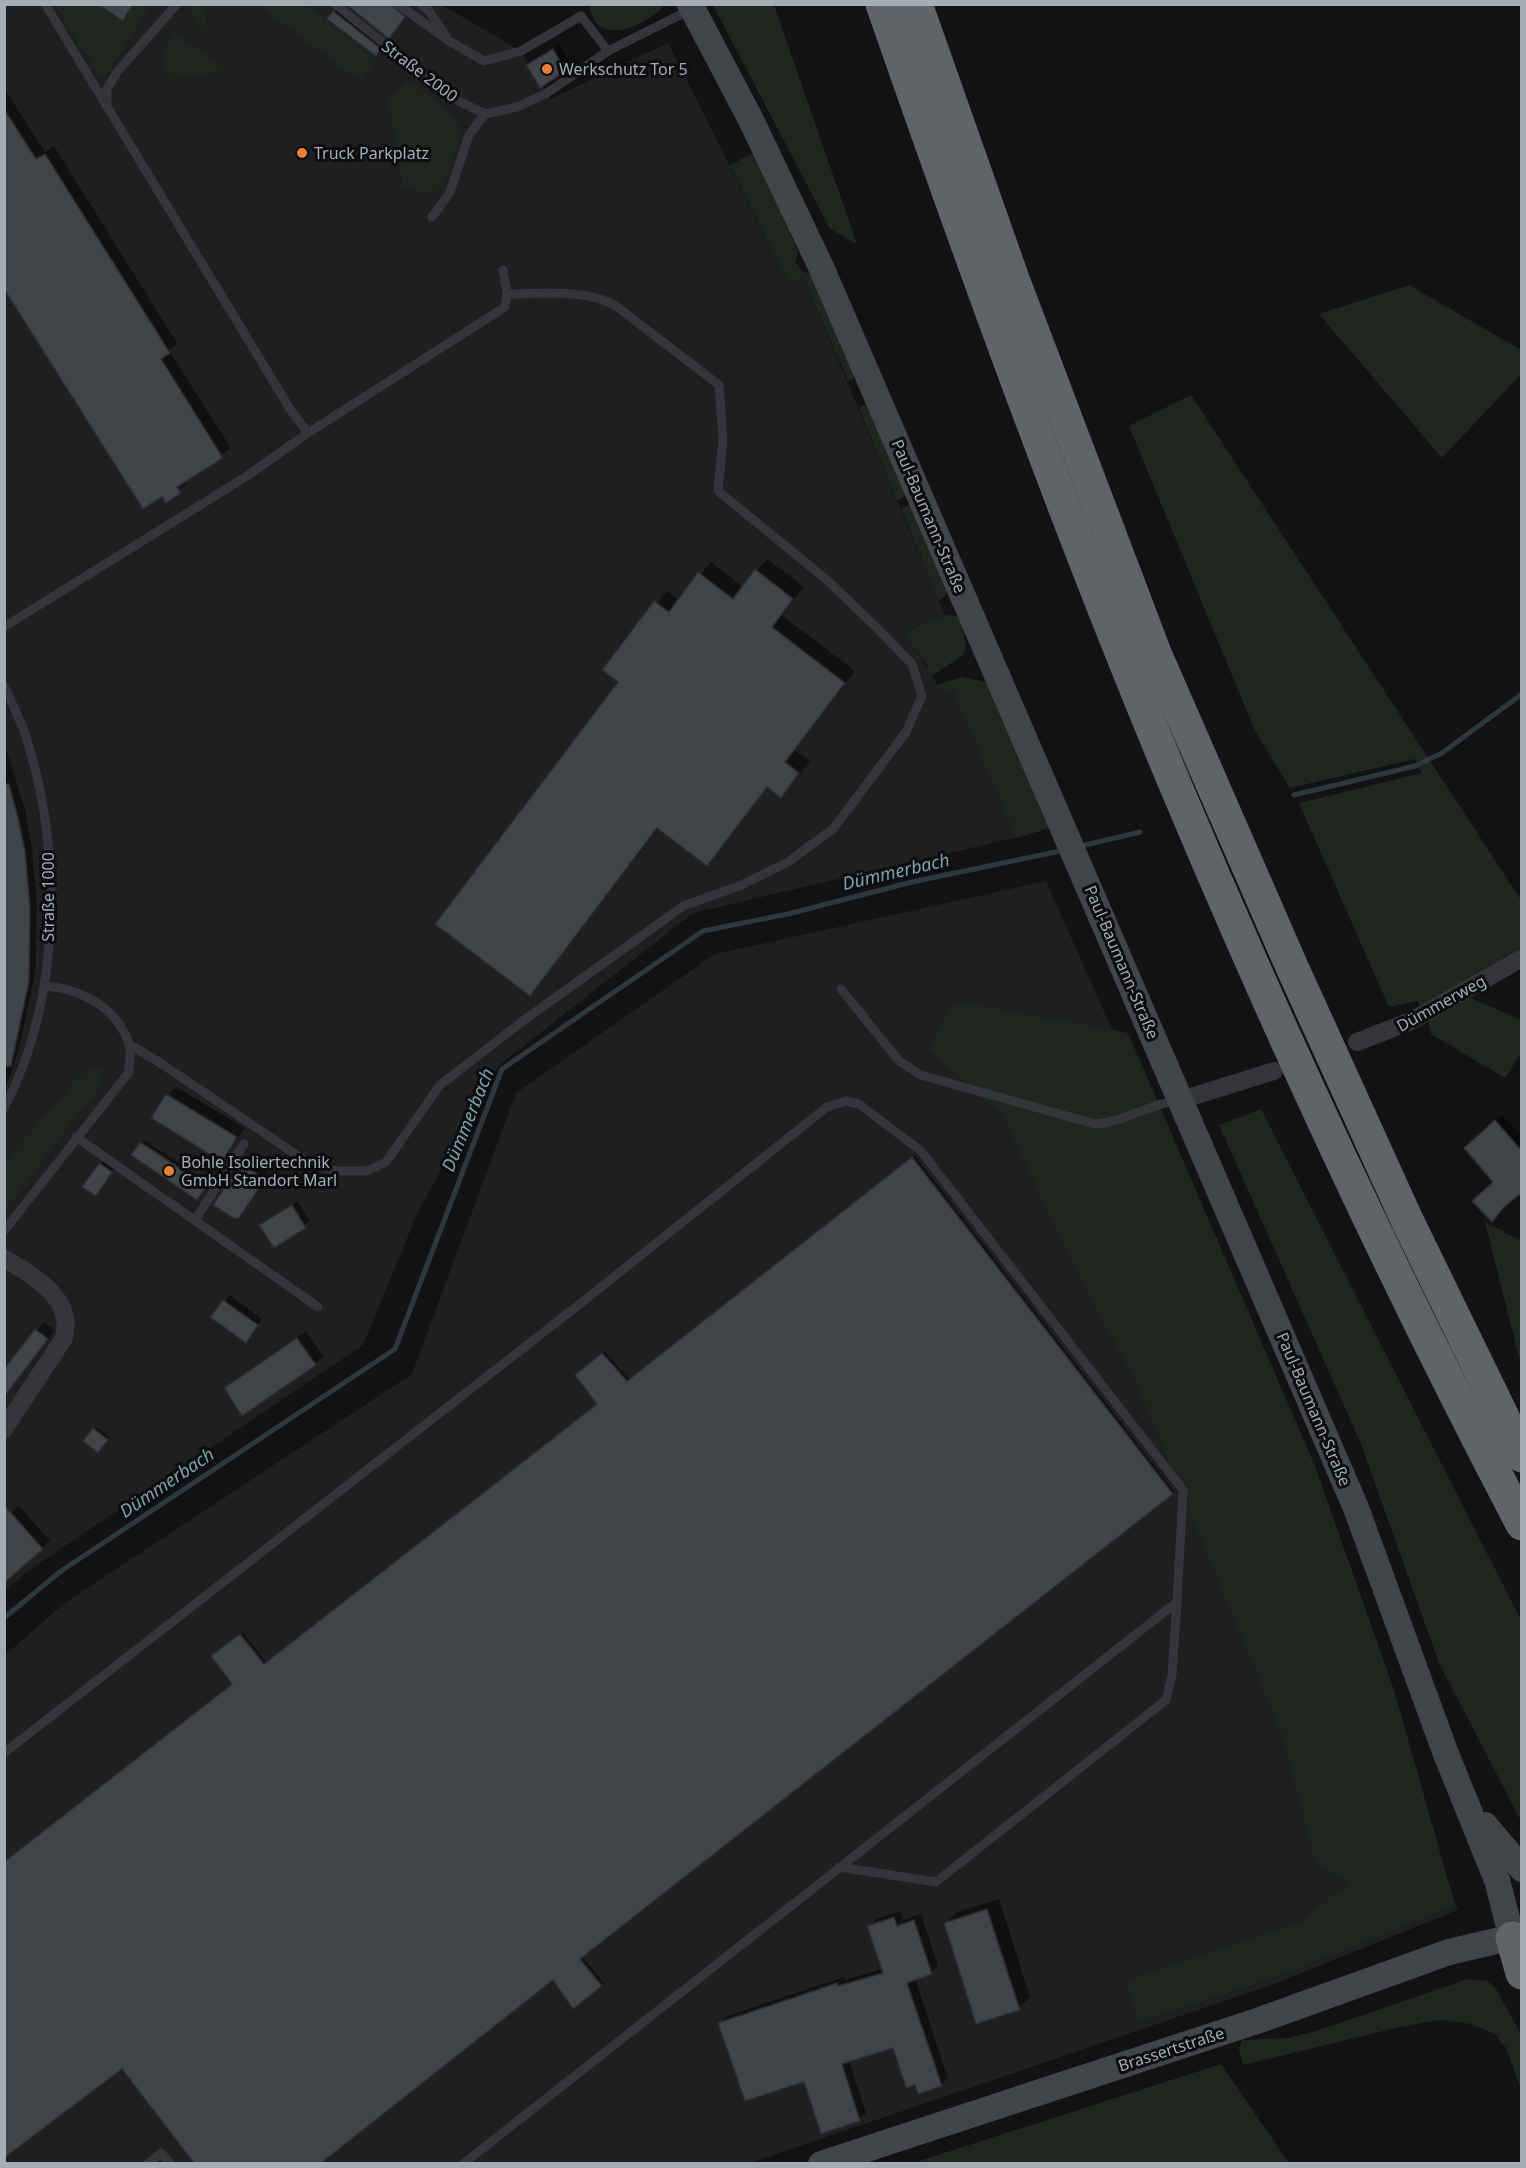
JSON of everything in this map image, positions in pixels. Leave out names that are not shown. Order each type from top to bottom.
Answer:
[{"type":"highway","points":[[882,4],[993,318],[1175,785],[1342,1164],[1440,1367],[1521,1524]]},
{"type":"highway","points":[[916,4],[1017,290],[1155,654],[1292,967],[1407,1220],[1521,1456]]},
{"type":"highway","points":[[1407,1220],[1454,1290],[1503,1382],[1521,1409]]},
{"type":"highway","points":[[1517,1936],[1521,1973]]},
{"type":"main road","name":"Paul-Baumann-Straße","points":[[691,7],[751,120],[804,230],[1356,1508],[1517,1936]]},
{"type":"main road","points":[[1463,1796],[1521,1869]]},
{"type":"main road","name":"Brassertstraße","points":[[821,2163],[1257,2021],[1449,1952],[1517,1936]]},
{"type":"street","name":"Dümmerweg","points":[[1357,1042],[1411,1021],[1521,958]]},
{"type":"street","points":[[1181,1100],[1274,1071]]},
{"type":"street","points":[[4,1257],[36,1278],[61,1303],[68,1323],[64,1338],[4,1429]]},
{"type":"lane","points":[[45,4],[290,409],[308,433]]},
{"type":"lane","points":[[107,108],[107,88],[117,72],[177,4]]},
{"type":"lane","name":"Straße 2000","points":[[335,4],[452,98],[485,114]]},
{"type":"lane","points":[[398,4],[449,41],[484,61],[521,51],[554,34],[581,16],[608,51]]},
{"type":"lane","points":[[421,4],[429,10],[449,41]]},
{"type":"lane","points":[[432,217],[450,192],[469,135],[485,114],[517,107],[547,93],[608,51],[691,7]]},
{"type":"lane","points":[[4,627],[247,476],[308,433],[505,307],[507,294],[503,270]]},
{"type":"lane","points":[[130,1046],[159,1062],[310,1164],[337,1171],[367,1171],[386,1162],[440,1085],[523,1021],[683,906],[739,886],[788,862],[833,829],[906,732],[922,696],[912,664],[827,580],[718,491],[723,439],[719,385],[601,297],[565,294],[507,294]]},
{"type":"lane","name":"Straße 1000","points":[[4,686],[26,737],[48,834],[50,903],[45,986],[28,1050],[4,1108]]},
{"type":"lane","points":[[4,1231],[76,1137],[112,1097],[129,1072],[130,1046],[110,1010],[69,988],[45,986]]},
{"type":"lane","points":[[841,989],[898,1061],[921,1075],[1095,1124],[1105,1123],[1162,1102],[1181,1100]]},
{"type":"lane","points":[[4,1753],[600,1288],[827,1107],[846,1101],[859,1104],[921,1151],[1183,1490],[1172,1676],[1166,1700],[936,1882],[839,1868]]},
{"type":"lane","points":[[76,1137],[318,1307]]},
{"type":"lane","points":[[195,1220],[244,1144]]},
{"type":"lane","points":[[463,2163],[1177,1602]]},
{"type":"lane","points":[[148,2163],[161,2154],[170,2163]]},
{"type":"shaded area","points":[[590,4],[664,5],[646,20],[634,26],[622,30],[610,30],[600,27],[593,19]]},
{"type":"shaded area","points":[[5,5],[442,5],[521,51],[551,99],[668,43],[788,281],[804,279],[945,615],[905,631],[943,694],[953,691],[1018,837],[693,913],[498,1066],[418,1212],[363,1345],[25,1573],[5,1591]]},
{"type":"shaded area","points":[[54,5],[150,5],[107,75],[100,77]]},
{"type":"shaded area","points":[[193,5],[204,5],[209,36],[193,19]]},
{"type":"shaded area","points":[[259,5],[307,5],[377,62],[361,82]]},
{"type":"shaded area","points":[[713,5],[774,5],[857,244],[830,229]]},
{"type":"shaded area","points":[[172,31],[228,71],[172,80],[164,68],[163,56]]},
{"type":"shaded area","points":[[409,81],[443,107],[455,119],[459,130],[457,148],[442,186],[438,190],[420,194],[403,186],[388,101]]},
{"type":"shaded area","points":[[756,151],[798,253],[795,262],[802,271],[812,274],[854,367],[853,379],[848,381],[804,279],[788,281],[730,165]]},
{"type":"shaded area","points":[[1409,285],[1521,350],[1521,374],[1442,458],[1319,314]]},
{"type":"shaded area","points":[[1191,395],[1521,900],[1521,948],[1420,1006],[1417,1001],[1389,1007],[1299,803],[1422,773],[1415,759],[1290,788],[1255,731],[1129,426]]},
{"type":"shaded area","points":[[865,404],[869,405],[909,495],[897,500],[859,408]]},
{"type":"shaded area","points":[[912,504],[949,591],[939,601],[901,508]]},
{"type":"shaded area","points":[[945,615],[959,616],[966,646],[964,654],[931,677],[927,671],[929,668],[904,632]]},
{"type":"shaded area","points":[[961,677],[986,682],[1053,827],[1017,838],[953,691],[943,694],[937,685]]},
{"type":"shaded area","points":[[1046,881],[1283,1414],[1458,1910],[1274,1984],[750,2163],[5,2163],[4,1656],[66,1602],[412,1374],[516,1093],[715,954]]},
{"type":"shaded area","points":[[1469,997],[1521,1020],[1521,1053],[1505,1078],[1431,1034],[1428,1021]]},
{"type":"shaded area","points":[[955,1001],[1128,1033],[1315,1466],[1394,1690],[1455,1905],[1279,1976],[1138,2021],[1127,1981],[1300,1922],[1348,1883],[1316,1864],[1284,1739],[1136,1382],[1077,1272],[1002,1114],[928,1049]]},
{"type":"shaded area","points":[[93,1068],[101,1069],[102,1081],[96,1096],[69,1126],[5,1210],[5,1162],[79,1076]]},
{"type":"shaded area","points":[[1261,1109],[1521,1620],[1521,1821],[1439,1663],[1361,1444],[1219,1125]]},
{"type":"shaded area","points":[[1485,1222],[1521,1241],[1521,1364]]},
{"type":"shaded area","points":[[1468,1979],[1487,1981],[1495,1987],[1521,2034],[1521,2089],[1506,2048],[1495,2034],[1471,2024],[1441,2020],[1400,2027],[1243,2065],[1239,2049],[1242,2040],[1288,2038],[1316,2031]]},
{"type":"shaded area","points":[[1221,2064],[1289,2163],[913,2163]]},
{"type":"building","points":[[97,4],[133,4],[123,21]]},
{"type":"building","points":[[346,4],[391,4],[405,17],[389,39]]},
{"type":"building","points":[[333,11],[381,49],[376,56],[327,19]]},
{"type":"building","name":"Werkschutz Tor 5","points":[[553,49],[566,71],[540,88],[526,65]]},
{"type":"building","points":[[4,109],[36,159],[45,154],[170,353],[161,359],[223,458],[177,487],[181,493],[166,503],[162,497],[143,509],[4,289]]},
{"type":"building","points":[[755,569],[793,599],[772,627],[845,683],[785,762],[799,773],[781,798],[767,787],[707,866],[657,828],[530,996],[435,924],[618,682],[602,670],[654,601],[669,612],[698,572],[733,599]]},
{"type":"building","points":[[4,784],[9,784],[25,851],[30,909],[29,981],[11,1066],[4,1066]]},
{"type":"building","points":[[166,1094],[237,1137],[222,1162],[151,1118]]},
{"type":"building","points":[[1495,1120],[1521,1150],[1521,1193],[1503,1208],[1492,1222],[1472,1201],[1493,1182],[1464,1148]]},
{"type":"building","name":"Bohle Isoliertechnik GmbH Standort Marl","points":[[140,1142],[207,1186],[197,1200],[131,1155]]},
{"type":"building","points":[[912,1157],[1173,1494],[580,1959],[602,1986],[573,2009],[553,1980],[321,2163],[194,2163],[122,2069],[4,2158],[4,1862],[232,1684],[211,1656],[240,1634],[264,1664],[597,1404],[575,1375],[602,1353],[627,1381]]},
{"type":"building","points":[[99,1163],[112,1172],[96,1196],[82,1187]]},
{"type":"building","points":[[241,1163],[265,1179],[239,1218],[233,1218],[213,1205]]},
{"type":"building","points":[[292,1205],[306,1228],[274,1248],[259,1225]]},
{"type":"building","points":[[223,1300],[258,1325],[246,1343],[210,1317]]},
{"type":"building","points":[[35,1329],[48,1339],[4,1397],[4,1369]]},
{"type":"building","points":[[297,1338],[316,1365],[242,1416],[224,1388]]},
{"type":"building","points":[[93,1428],[108,1440],[98,1453],[83,1441]]},
{"type":"building","points":[[4,1505],[43,1549],[4,1583]]},
{"type":"building","points":[[987,1909],[1020,2010],[976,2024],[944,1923]]},
{"type":"building","points":[[894,1917],[897,1926],[914,1920],[932,1974],[907,1983],[942,2086],[918,2094],[915,2085],[906,2088],[893,2048],[842,2064],[860,2121],[821,2134],[804,2082],[745,2101],[718,2023],[837,1983],[838,1986],[883,1973],[867,1926]]},
{"type":"waterway","name":"Dümmerbach","points":[[1294,795],[1415,766],[1442,753],[1522,694]]},
{"type":"waterway","name":"Dümmerbach","points":[[1077,847],[1140,832]]},
{"type":"waterway","name":"Dümmerbach","points":[[4,1618],[61,1571],[395,1349],[502,1069],[703,931],[788,914],[912,882],[1065,850]]},
{"type":"place","name":"Werkschutz Tor 5","points":[[547,69]]},
{"type":"place","name":"Truck Parkplatz","points":[[302,153]]},
{"type":"place","name":"Bohle Isoliertechnik GmbH Standort Marl","points":[[169,1171]]}]
